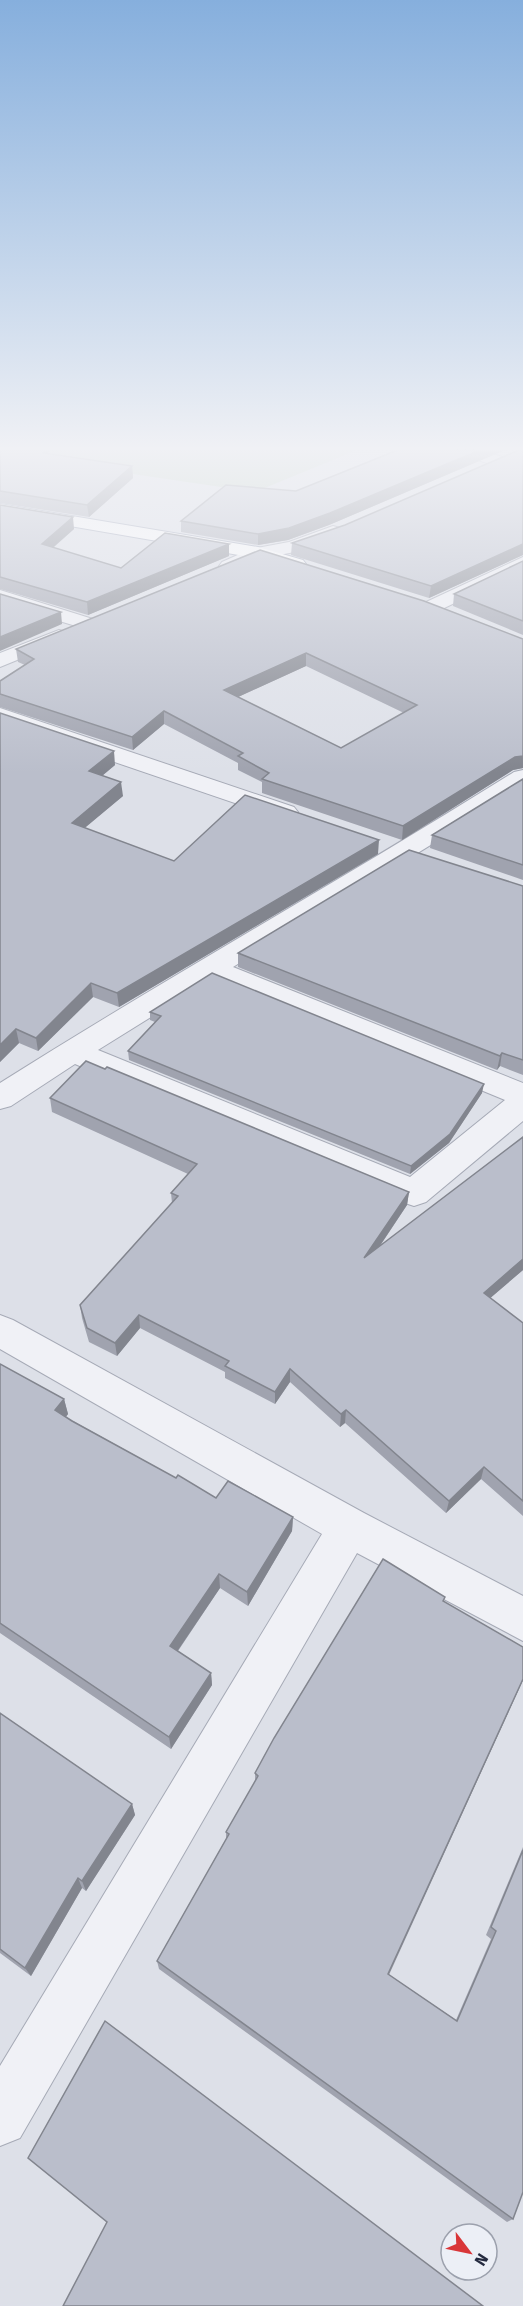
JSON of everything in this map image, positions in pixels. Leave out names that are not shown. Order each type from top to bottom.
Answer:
[{"type":"main road","points":[[274,558],[312,569]]},
{"type":"main road","points":[[409,600],[452,616]]},
{"type":"street","points":[[211,574],[248,558]]},
{"type":"street","points":[[432,607],[523,563]]},
{"type":"street","points":[[501,573],[523,582]]},
{"type":"street","points":[[0,596],[89,624]]},
{"type":"street","points":[[0,661],[111,615]]},
{"type":"street","points":[[0,715],[304,818]]},
{"type":"street","points":[[0,1098],[72,1051],[405,853],[523,777]]},
{"type":"street","points":[[371,841],[437,863]]},
{"type":"street","points":[[210,968],[523,1095]]},
{"type":"street","points":[[72,1051],[414,1193],[523,1102]]},
{"type":"street","points":[[0,1331],[349,1527],[519,1612]]},
{"type":"street","points":[[0,2118],[349,1527]]},
{"type":"building","points":[[0,558],[87,558],[121,568],[134,558],[196,558],[87,602],[0,577]]},
{"type":"building","points":[[241,558],[284,558],[424,601],[523,639],[523,756],[515,757],[403,826],[262,779],[269,773],[238,756],[243,753],[164,711],[132,737],[0,694],[0,681],[34,659],[16,649]],"holes":[[[306,653],[417,705],[341,748],[224,690]]]},
{"type":"building","points":[[339,558],[493,558],[431,586]]},
{"type":"building","points":[[523,561],[523,621],[454,594]]},
{"type":"building","points":[[0,594],[61,612],[0,637]]},
{"type":"building","points":[[0,713],[114,751],[89,771],[121,782],[72,823],[174,861],[245,795],[379,840],[117,993],[91,983],[36,1038],[16,1029],[0,1045]]},
{"type":"building","points":[[523,779],[523,865],[432,835]]},
{"type":"building","points":[[409,850],[523,886],[523,1060],[502,1053],[500,1056],[238,953]]},
{"type":"building","points":[[212,973],[484,1084],[450,1134],[411,1166],[128,1051],[161,1016],[150,1012]]},
{"type":"building","points":[[86,1061],[105,1069],[107,1067],[409,1192],[364,1258],[523,1137],[523,1259],[484,1293],[523,1323],[523,1501],[484,1467],[449,1501],[346,1410],[341,1414],[290,1369],[275,1392],[225,1366],[229,1361],[139,1315],[115,1343],[87,1328],[80,1305],[178,1196],[171,1193],[197,1164],[50,1098]]},
{"type":"building","points":[[0,1364],[64,1399],[55,1410],[176,1478],[178,1475],[216,1498],[228,1481],[293,1517],[247,1592],[219,1574],[170,1646],[211,1673],[169,1737],[0,1623]]},
{"type":"building","points":[[383,1559],[445,1597],[443,1601],[523,1647],[523,1679],[388,1974],[457,2021],[496,1931],[491,1927],[523,1850],[523,2192],[513,2219],[157,1961],[229,1834],[226,1832],[258,1776],[255,1773],[274,1738]]},
{"type":"building","points":[[0,1713],[132,1804],[82,1881],[78,1878],[25,1968],[0,1949]]},
{"type":"building","points":[[105,2021],[439,2273],[439,2282],[451,2282],[483,2306],[63,2306],[107,2222],[28,2158]]}]
